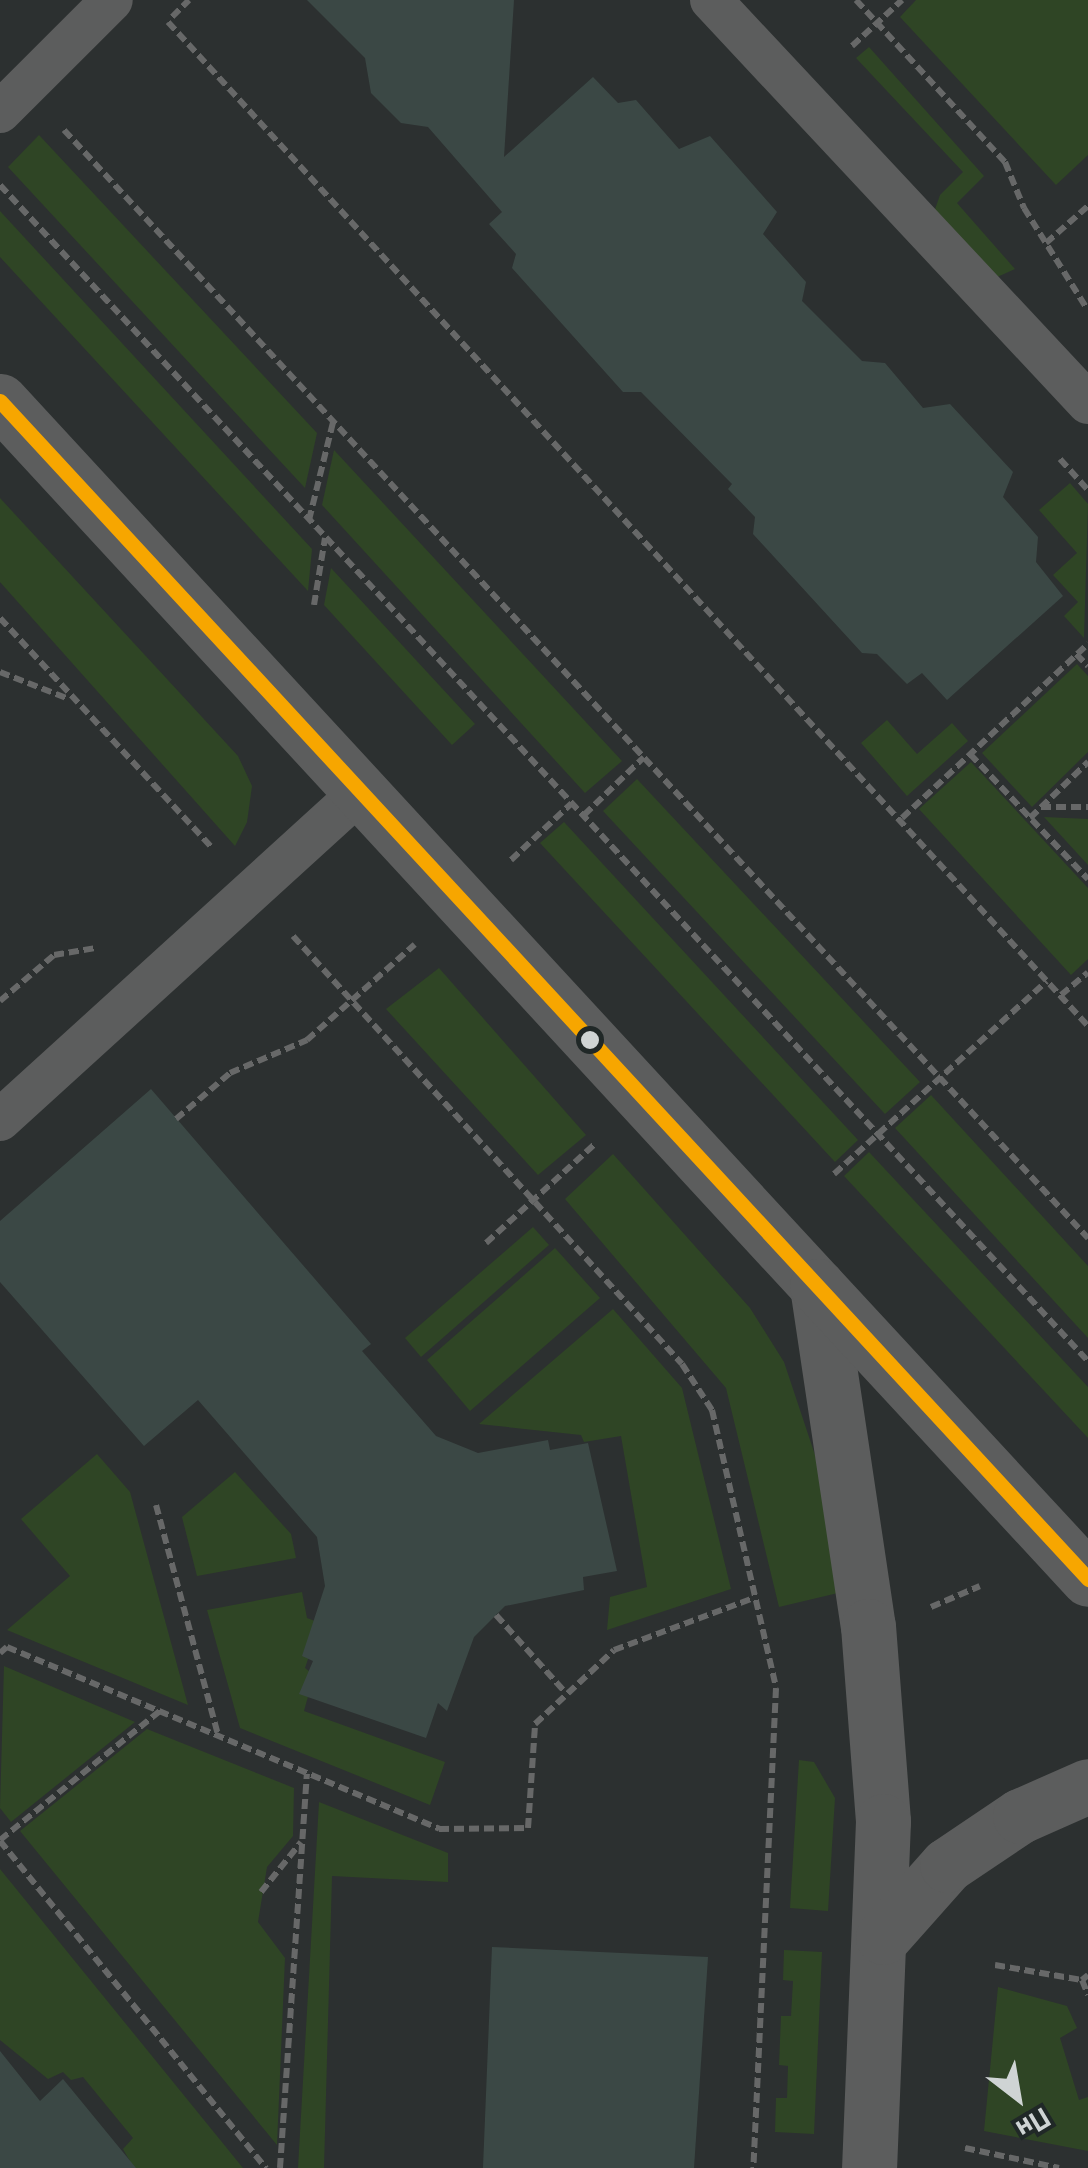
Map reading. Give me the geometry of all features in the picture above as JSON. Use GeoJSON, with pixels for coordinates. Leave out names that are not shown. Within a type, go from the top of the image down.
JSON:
{"type":"FeatureCollection","features":[{"type":"Feature","properties":{"kind":"street"},"geometry":{"type":"LineString","coordinates":[[0,401],[1088,1578]]}},
{"type":"Feature","properties":{"kind":"street"},"geometry":{"type":"LineString","coordinates":[[818,1286],[876,1698],[883,1937],[869,2168]]}},
{"type":"Feature","properties":{"kind":"street"},"geometry":{"type":"LineString","coordinates":[[883,1937],[948,1865],[1020,1816],[1088,1786]]}},
{"type":"Feature","properties":{"kind":"lane"},"geometry":{"type":"LineString","coordinates":[[13,100],[112,0]]}},
{"type":"Feature","properties":{"kind":"lane"},"geometry":{"type":"LineString","coordinates":[[711,0],[1088,402]]}},
{"type":"Feature","properties":{"kind":"lane"},"geometry":{"type":"LineString","coordinates":[[0,1120],[361,792]]}},
{"type":"Feature","properties":{"kind":"path"},"geometry":{"type":"LineString","coordinates":[[167,21],[189,0]]}},
{"type":"Feature","properties":{"kind":"path"},"geometry":{"type":"LineString","coordinates":[[856,0],[1005,162],[1046,243],[1088,310]]}},
{"type":"Feature","properties":{"kind":"path"},"geometry":{"type":"LineString","coordinates":[[852,46],[902,0]]}},
{"type":"Feature","properties":{"kind":"path"},"geometry":{"type":"LineString","coordinates":[[157,10],[902,818],[1088,1026]]}},
{"type":"Feature","properties":{"kind":"path"},"geometry":{"type":"LineString","coordinates":[[13,100],[333,421],[1088,1238]]}},
{"type":"Feature","properties":{"kind":"path"},"geometry":{"type":"LineString","coordinates":[[0,185],[1088,1360]]}},
{"type":"Feature","properties":{"kind":"path"},"geometry":{"type":"LineString","coordinates":[[1046,243],[1088,206]]}},
{"type":"Feature","properties":{"kind":"path"},"geometry":{"type":"LineString","coordinates":[[309,520],[333,421]]}},
{"type":"Feature","properties":{"kind":"path"},"geometry":{"type":"LineString","coordinates":[[314,606],[325,537]]}},
{"type":"Feature","properties":{"kind":"path"},"geometry":{"type":"LineString","coordinates":[[0,618],[222,858]]}},
{"type":"Feature","properties":{"kind":"path"},"geometry":{"type":"LineString","coordinates":[[902,818],[1088,644]]}},
{"type":"Feature","properties":{"kind":"path"},"geometry":{"type":"LineString","coordinates":[[1076,654],[1088,666]]}},
{"type":"Feature","properties":{"kind":"path"},"geometry":{"type":"LineString","coordinates":[[0,672],[74,702]]}},
{"type":"Feature","properties":{"kind":"path"},"geometry":{"type":"LineString","coordinates":[[970,754],[1088,879]]}},
{"type":"Feature","properties":{"kind":"path"},"geometry":{"type":"LineString","coordinates":[[584,816],[644,756]]}},
{"type":"Feature","properties":{"kind":"path"},"geometry":{"type":"LineString","coordinates":[[1030,818],[1088,762]]}},
{"type":"Feature","properties":{"kind":"path"},"geometry":{"type":"LineString","coordinates":[[1041,807],[1088,807]]}},
{"type":"Feature","properties":{"kind":"path"},"geometry":{"type":"LineString","coordinates":[[286,929],[535,1198],[700,1386],[712,1410],[776,1688],[753,2168]]}},
{"type":"Feature","properties":{"kind":"path"},"geometry":{"type":"LineString","coordinates":[[0,1001],[54,955],[107,946]]}},
{"type":"Feature","properties":{"kind":"path"},"geometry":{"type":"LineString","coordinates":[[1061,996],[1088,972]]}},
{"type":"Feature","properties":{"kind":"path"},"geometry":{"type":"LineString","coordinates":[[834,1174],[1047,981]]}},
{"type":"Feature","properties":{"kind":"path"},"geometry":{"type":"LineString","coordinates":[[176,1119],[230,1073],[307,1040],[353,999]]}},
{"type":"Feature","properties":{"kind":"path"},"geometry":{"type":"LineString","coordinates":[[486,1244],[645,1098]]}},
{"type":"Feature","properties":{"kind":"path"},"geometry":{"type":"LineString","coordinates":[[156,1505],[218,1735]]}},
{"type":"Feature","properties":{"kind":"path"},"geometry":{"type":"LineString","coordinates":[[0,1653],[7,1647],[439,1829],[528,1828],[535,1724],[614,1650],[754,1598]]}},
{"type":"Feature","properties":{"kind":"path"},"geometry":{"type":"LineString","coordinates":[[496,1615],[566,1694]]}},
{"type":"Feature","properties":{"kind":"path"},"geometry":{"type":"LineString","coordinates":[[160,1712],[0,1841],[266,2168]]}},
{"type":"Feature","properties":{"kind":"path"},"geometry":{"type":"LineString","coordinates":[[280,2168],[308,1774]]}},
{"type":"Feature","properties":{"kind":"path"},"geometry":{"type":"LineString","coordinates":[[261,1892],[302,1841]]}},
{"type":"Feature","properties":{"kind":"path"},"geometry":{"type":"LineString","coordinates":[[995,1965],[1085,1978],[1088,1995]]}},
{"type":"Feature","properties":{"kind":"path"},"geometry":{"type":"LineString","coordinates":[[965,2148],[1059,2168]]}},
{"type":"Feature","properties":{"kind":"green space"},"geometry":{"type":"Polygon","coordinates":[[[916,0],[1088,0],[1088,155],[1056,185],[900,17],[916,0]]]}},
{"type":"Feature","properties":{"kind":"green space"},"geometry":{"type":"Polygon","coordinates":[[[869,47],[984,176],[957,203],[1015,269],[995,278],[933,215],[940,195],[963,172],[856,58],[869,47]]]}},
{"type":"Feature","properties":{"kind":"green space"},"geometry":{"type":"Polygon","coordinates":[[[39,135],[317,433],[305,488],[8,167],[39,135]]]}},
{"type":"Feature","properties":{"kind":"green space"},"geometry":{"type":"Polygon","coordinates":[[[0,211],[312,549],[308,591],[0,257],[0,211]]]}},
{"type":"Feature","properties":{"kind":"green space"},"geometry":{"type":"Polygon","coordinates":[[[334,450],[622,761],[585,793],[322,505],[334,450]]]}},
{"type":"Feature","properties":{"kind":"green space"},"geometry":{"type":"Polygon","coordinates":[[[1070,483],[1088,504],[1084,638],[1064,616],[1078,602],[1053,575],[1077,553],[1039,510],[1070,483]]]}},
{"type":"Feature","properties":{"kind":"green space"},"geometry":{"type":"Polygon","coordinates":[[[0,498],[238,756],[252,786],[247,822],[235,846],[0,582],[0,498]]]}},
{"type":"Feature","properties":{"kind":"green space"},"geometry":{"type":"Polygon","coordinates":[[[331,568],[475,724],[452,745],[324,605],[331,568]]]}},
{"type":"Feature","properties":{"kind":"green space"},"geometry":{"type":"Polygon","coordinates":[[[1077,664],[1088,676],[1088,752],[1032,807],[982,753],[1077,664]]]}},
{"type":"Feature","properties":{"kind":"green space"},"geometry":{"type":"Polygon","coordinates":[[[887,720],[917,754],[952,723],[968,741],[907,796],[861,743],[887,720]]]}},
{"type":"Feature","properties":{"kind":"green space"},"geometry":{"type":"Polygon","coordinates":[[[971,762],[1088,888],[1088,959],[1071,975],[919,809],[971,762]]]}},
{"type":"Feature","properties":{"kind":"green space"},"geometry":{"type":"Polygon","coordinates":[[[637,779],[920,1082],[885,1114],[603,811],[637,779]]]}},
{"type":"Feature","properties":{"kind":"green space"},"geometry":{"type":"Polygon","coordinates":[[[1044,817],[1088,819],[1088,865],[1044,817]]]}},
{"type":"Feature","properties":{"kind":"green space"},"geometry":{"type":"Polygon","coordinates":[[[564,822],[858,1140],[835,1162],[540,843],[564,822]]]}},
{"type":"Feature","properties":{"kind":"green space"},"geometry":{"type":"Polygon","coordinates":[[[439,968],[586,1135],[538,1175],[386,1009],[439,968]]]}},
{"type":"Feature","properties":{"kind":"green space"},"geometry":{"type":"Polygon","coordinates":[[[931,1095],[1088,1266],[1088,1338],[895,1128],[931,1095]]]}},
{"type":"Feature","properties":{"kind":"green space"},"geometry":{"type":"Polygon","coordinates":[[[869,1152],[1088,1387],[1088,1438],[844,1176],[869,1152]]]}},
{"type":"Feature","properties":{"kind":"green space"},"geometry":{"type":"Polygon","coordinates":[[[613,1154],[750,1308],[784,1362],[823,1479],[838,1593],[779,1607],[726,1388],[565,1199],[613,1154]]]}},
{"type":"Feature","properties":{"kind":"green space"},"geometry":{"type":"Polygon","coordinates":[[[533,1227],[549,1245],[421,1357],[405,1338],[533,1227]]]}},
{"type":"Feature","properties":{"kind":"green space"},"geometry":{"type":"Polygon","coordinates":[[[555,1248],[600,1298],[470,1411],[427,1360],[555,1248]]]}},
{"type":"Feature","properties":{"kind":"green space"},"geometry":{"type":"Polygon","coordinates":[[[613,1309],[682,1388],[731,1589],[607,1630],[610,1597],[647,1587],[621,1436],[584,1442],[581,1435],[479,1424],[613,1309]]]}},
{"type":"Feature","properties":{"kind":"green space"},"geometry":{"type":"Polygon","coordinates":[[[97,1454],[130,1492],[188,1705],[7,1630],[70,1576],[21,1519],[97,1454]]]}},
{"type":"Feature","properties":{"kind":"green space"},"geometry":{"type":"Polygon","coordinates":[[[235,1472],[291,1534],[296,1558],[197,1576],[182,1517],[235,1472]]]}},
{"type":"Feature","properties":{"kind":"green space"},"geometry":{"type":"Polygon","coordinates":[[[302,1592],[307,1618],[320,1623],[305,1668],[314,1675],[304,1711],[445,1762],[430,1805],[240,1728],[207,1610],[302,1592]]]}},
{"type":"Feature","properties":{"kind":"green space"},"geometry":{"type":"Polygon","coordinates":[[[4,1666],[135,1722],[11,1822],[0,1808],[4,1666]]]}},
{"type":"Feature","properties":{"kind":"green space"},"geometry":{"type":"Polygon","coordinates":[[[147,1729],[294,1788],[293,1836],[267,1867],[258,1922],[285,1958],[277,2145],[20,1831],[147,1729]]]}},
{"type":"Feature","properties":{"kind":"green space"},"geometry":{"type":"Polygon","coordinates":[[[799,1760],[814,1762],[835,1798],[828,1911],[790,1908],[799,1760]]]}},
{"type":"Feature","properties":{"kind":"green space"},"geometry":{"type":"Polygon","coordinates":[[[319,1802],[448,1853],[448,1882],[332,1876],[324,2168],[298,2168],[319,1802]]]}},
{"type":"Feature","properties":{"kind":"green space"},"geometry":{"type":"Polygon","coordinates":[[[0,1869],[243,2168],[134,2168],[123,2149],[133,2138],[83,2077],[71,2080],[63,2072],[48,2079],[0,2040],[0,1869]]]}},
{"type":"Feature","properties":{"kind":"green space"},"geometry":{"type":"Polygon","coordinates":[[[784,1950],[822,1952],[814,2134],[775,2132],[776,2098],[787,2098],[788,2066],[779,2065],[781,2016],[791,2016],[793,1981],[783,1980],[784,1950]]]}},
{"type":"Feature","properties":{"kind":"green space"},"geometry":{"type":"Polygon","coordinates":[[[998,1987],[1067,2006],[1077,2028],[1060,2038],[1079,2100],[1088,2097],[1088,2151],[984,2131],[998,1987]]]}},
{"type":"Feature","properties":{"kind":"building"},"geometry":{"type":"Polygon","coordinates":[[[307,0],[514,0],[504,157],[593,77],[618,103],[636,100],[679,149],[710,136],[777,212],[763,234],[806,282],[802,301],[862,361],[885,363],[923,408],[950,404],[1013,472],[1003,497],[1038,537],[1036,562],[1063,596],[947,700],[922,673],[907,684],[877,654],[862,653],[753,534],[755,517],[728,489],[732,484],[641,392],[623,392],[512,268],[516,254],[489,224],[502,212],[428,127],[401,123],[371,93],[365,58],[307,0]]]}},
{"type":"Feature","properties":{"kind":"building"},"geometry":{"type":"Polygon","coordinates":[[[151,1089],[371,1344],[362,1351],[436,1436],[478,1453],[548,1440],[550,1450],[588,1443],[617,1571],[583,1577],[584,1590],[505,1606],[474,1637],[447,1711],[438,1703],[426,1738],[299,1694],[313,1661],[302,1656],[325,1586],[317,1537],[198,1400],[144,1446],[0,1282],[0,1221],[151,1089]]]}},
{"type":"Feature","properties":{"kind":"building"},"geometry":{"type":"Polygon","coordinates":[[[492,1947],[708,1957],[694,2168],[483,2168],[492,1947]]]}},
{"type":"Feature","properties":{"kind":"building"},"geometry":{"type":"Polygon","coordinates":[[[0,2051],[40,2101],[63,2079],[136,2168],[0,2168],[0,2051]]]}},
{"type":"Feature","properties":{"kind":"transit line"},"geometry":{"type":"LineString","coordinates":[[0,401],[1088,1579]]}}]}
